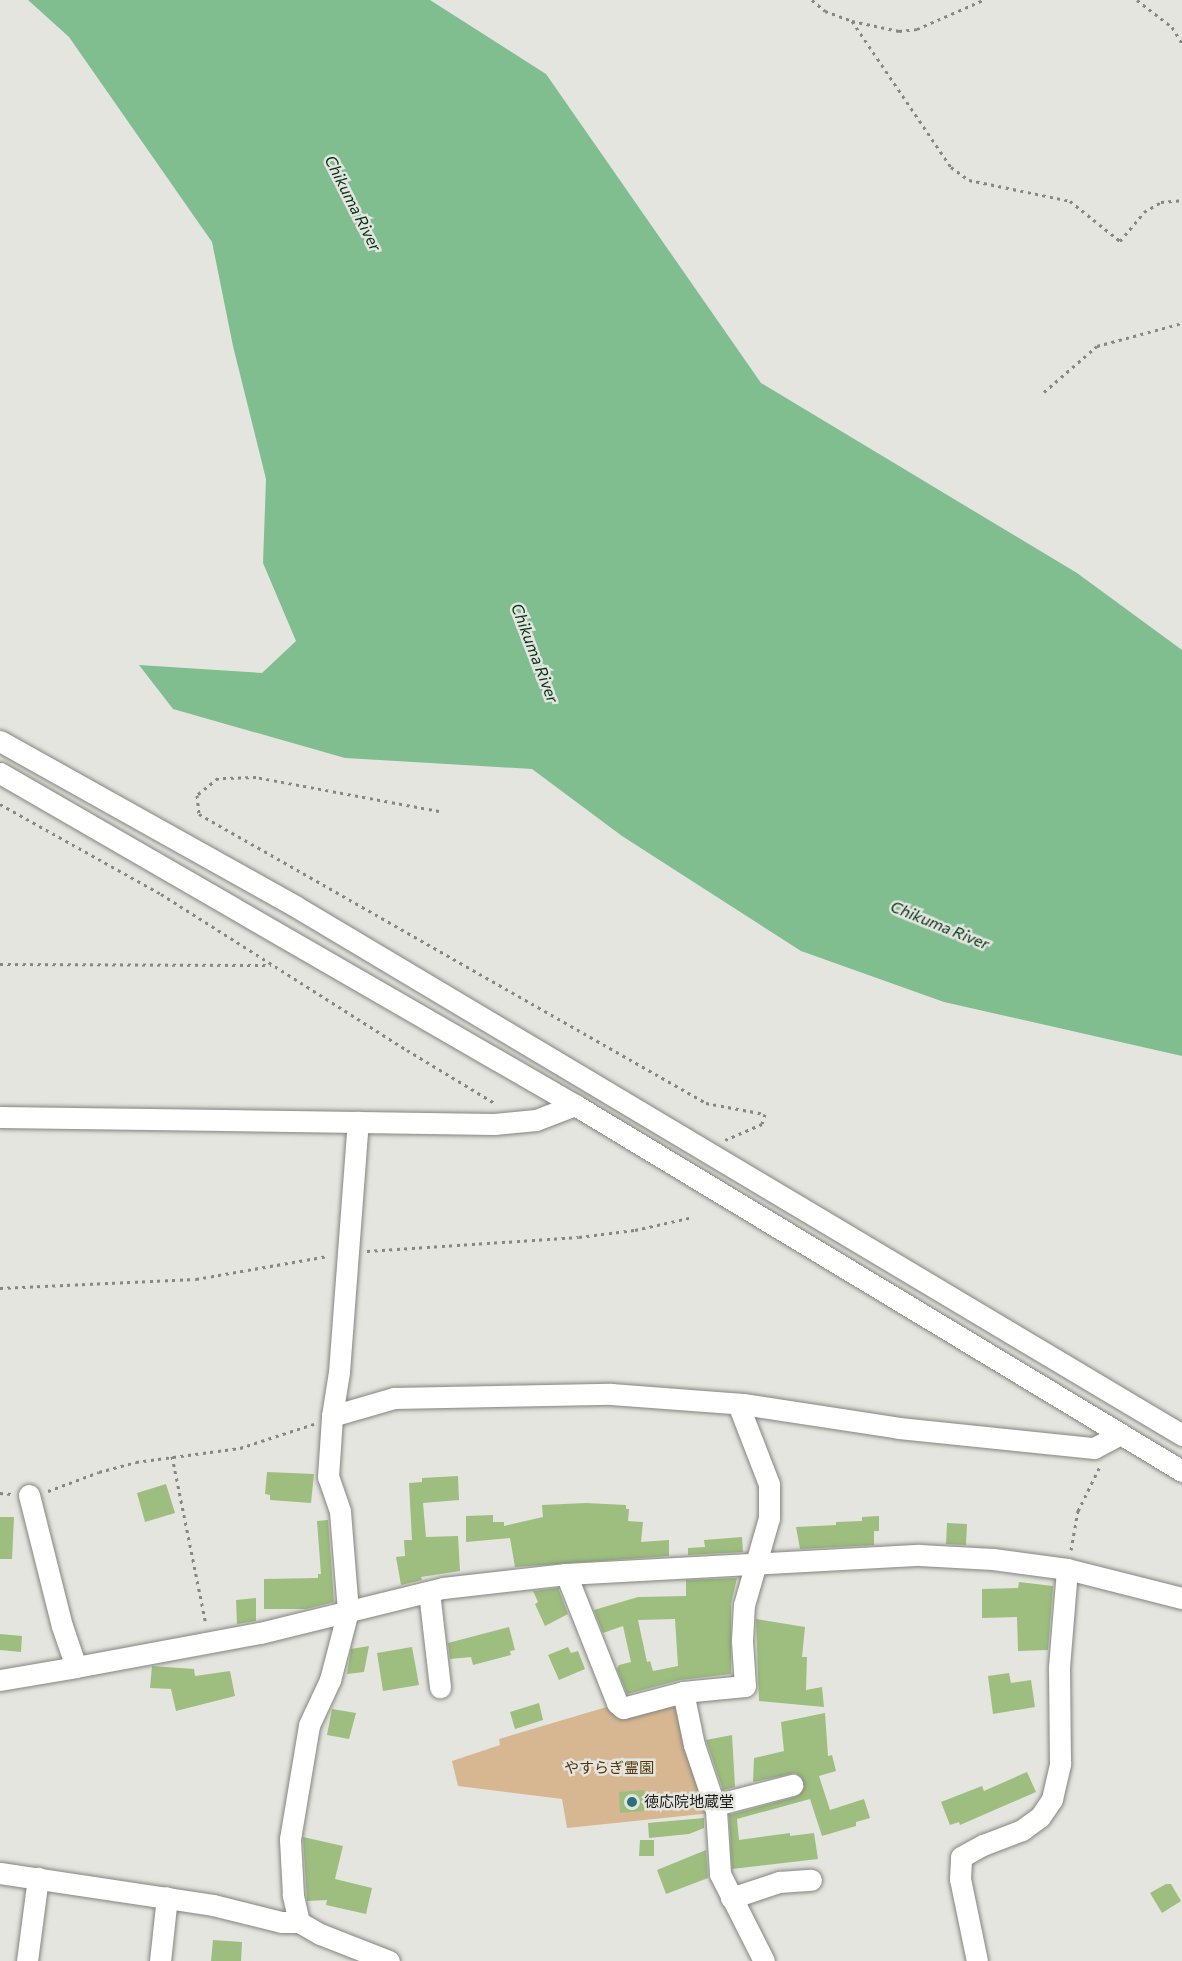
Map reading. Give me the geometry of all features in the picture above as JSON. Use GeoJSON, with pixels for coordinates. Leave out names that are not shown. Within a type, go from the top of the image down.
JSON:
{"type":"FeatureCollection","features":[{"type":"Feature","properties":{"kind":"street"},"geometry":{"type":"LineString","coordinates":[[0,741],[295,906],[1182,1435]]}},
{"type":"Feature","properties":{"kind":"street"},"geometry":{"type":"LineString","coordinates":[[0,772],[575,1105],[1182,1471]]}},
{"type":"Feature","properties":{"kind":"street"},"geometry":{"type":"LineString","coordinates":[[0,1117],[512,1122],[536,1120],[575,1105]]}},
{"type":"Feature","properties":{"kind":"street"},"geometry":{"type":"LineString","coordinates":[[299,1922],[293,1895],[290,1839],[309,1725],[330,1680],[348,1611],[340,1511],[328,1477],[332,1416],[339,1372],[358,1122]]}},
{"type":"Feature","properties":{"kind":"street"},"geometry":{"type":"LineString","coordinates":[[332,1416],[394,1398],[611,1394],[738,1404],[899,1428],[1094,1448],[1120,1434]]}},
{"type":"Feature","properties":{"kind":"street"},"geometry":{"type":"LineString","coordinates":[[566,1574],[616,1703],[623,1707],[694,1689],[745,1686],[742,1641],[744,1605],[755,1563],[760,1556],[769,1518],[769,1484],[738,1404]]}},
{"type":"Feature","properties":{"kind":"street"},"geometry":{"type":"LineString","coordinates":[[29,1495],[62,1626],[76,1666]]}},
{"type":"Feature","properties":{"kind":"street"},"geometry":{"type":"LineString","coordinates":[[0,1680],[260,1633],[429,1592],[496,1580],[566,1574],[919,1555],[993,1559],[1067,1569],[1182,1598]]}},
{"type":"Feature","properties":{"kind":"street"},"geometry":{"type":"LineString","coordinates":[[977,1961],[960,1879],[961,1857],[983,1845],[1022,1830],[1040,1817],[1052,1799],[1060,1763],[1059,1667],[1067,1569]]}},
{"type":"Feature","properties":{"kind":"street"},"geometry":{"type":"LineString","coordinates":[[429,1592],[440,1688]]}},
{"type":"Feature","properties":{"kind":"street"},"geometry":{"type":"LineString","coordinates":[[683,1692],[694,1745],[715,1805],[720,1874],[764,1961]]}},
{"type":"Feature","properties":{"kind":"street"},"geometry":{"type":"LineString","coordinates":[[715,1805],[792,1785]]}},
{"type":"Feature","properties":{"kind":"street"},"geometry":{"type":"LineString","coordinates":[[0,1873],[167,1897],[213,1905],[281,1922],[299,1922],[320,1934],[389,1961]]}},
{"type":"Feature","properties":{"kind":"street"},"geometry":{"type":"LineString","coordinates":[[27,1961],[38,1878]]}},
{"type":"Feature","properties":{"kind":"street"},"geometry":{"type":"LineString","coordinates":[[731,1898],[778,1882],[811,1880]]}},
{"type":"Feature","properties":{"kind":"street"},"geometry":{"type":"LineString","coordinates":[[160,1961],[167,1897]]}},
{"type":"Feature","properties":{"kind":"path"},"geometry":{"type":"LineString","coordinates":[[812,0],[825,11],[884,30],[917,29],[983,0]]}},
{"type":"Feature","properties":{"kind":"path"},"geometry":{"type":"LineString","coordinates":[[1137,0],[1172,27],[1182,43]]}},
{"type":"Feature","properties":{"kind":"path"},"geometry":{"type":"LineString","coordinates":[[852,21],[951,168],[969,180],[1070,201],[1120,241],[1144,212],[1161,202],[1182,200]]}},
{"type":"Feature","properties":{"kind":"path"},"geometry":{"type":"LineString","coordinates":[[1044,392],[1097,346],[1182,323]]}},
{"type":"Feature","properties":{"kind":"path"},"geometry":{"type":"LineString","coordinates":[[439,811],[256,777],[218,778],[197,795],[199,814],[706,1104],[765,1113],[762,1124],[717,1143],[709,1155]]}},
{"type":"Feature","properties":{"kind":"path"},"geometry":{"type":"LineString","coordinates":[[0,804],[161,894],[498,1104],[512,1122]]}},
{"type":"Feature","properties":{"kind":"path"},"geometry":{"type":"LineString","coordinates":[[0,964],[273,965]]}},
{"type":"Feature","properties":{"kind":"path"},"geometry":{"type":"LineString","coordinates":[[0,1493],[38,1494],[99,1472],[172,1456],[240,1448],[298,1430],[332,1416]]}},
{"type":"Feature","properties":{"kind":"path"},"geometry":{"type":"LineString","coordinates":[[172,1456],[209,1641]]}},
{"type":"Feature","properties":{"kind":"path"},"geometry":{"type":"LineString","coordinates":[[1067,1569],[1078,1511],[1103,1462]]}},
{"type":"Feature","properties":{"kind":"green space","name":"やすらぎ霊園"},"geometry":{"type":"Polygon","coordinates":[[[670,1702],[678,1705],[712,1813],[567,1828],[562,1799],[458,1786],[452,1761],[500,1745],[499,1739],[610,1706],[670,1702]]]}},
{"type":"Feature","properties":{"kind":"water","name":"Chikuma River"},"geometry":{"type":"Polygon","coordinates":[[[28,0],[430,0],[546,74],[761,383],[1077,573],[1182,650],[1182,1056],[944,1002],[801,951],[622,836],[532,769],[345,758],[173,709],[139,665],[262,673],[296,641],[263,563],[266,479],[233,346],[212,242],[69,37],[28,0]]]}},
{"type":"Feature","properties":{"kind":"building"},"geometry":{"type":"Polygon","coordinates":[[[267,1472],[314,1474],[311,1503],[270,1500],[270,1495],[265,1494],[267,1472]]]}},
{"type":"Feature","properties":{"kind":"building"},"geometry":{"type":"Polygon","coordinates":[[[458,1476],[459,1500],[423,1503],[426,1537],[458,1536],[460,1571],[421,1577],[422,1580],[401,1585],[396,1557],[405,1556],[404,1540],[412,1540],[409,1483],[422,1482],[422,1478],[458,1476]]]}},
{"type":"Feature","properties":{"kind":"building"},"geometry":{"type":"Polygon","coordinates":[[[166,1484],[175,1513],[145,1522],[137,1493],[166,1484]]]}},
{"type":"Feature","properties":{"kind":"building"},"geometry":{"type":"Polygon","coordinates":[[[586,1503],[626,1505],[626,1509],[629,1509],[628,1521],[643,1522],[641,1542],[669,1540],[669,1556],[515,1567],[510,1538],[466,1542],[466,1516],[493,1515],[493,1522],[504,1522],[504,1526],[543,1517],[542,1505],[586,1503]]]}},
{"type":"Feature","properties":{"kind":"building"},"geometry":{"type":"Polygon","coordinates":[[[879,1516],[879,1531],[874,1531],[874,1545],[800,1549],[796,1527],[836,1525],[836,1522],[862,1521],[862,1517],[879,1516]]]}},
{"type":"Feature","properties":{"kind":"building"},"geometry":{"type":"Polygon","coordinates":[[[0,1517],[14,1517],[12,1559],[0,1559],[0,1517]]]}},
{"type":"Feature","properties":{"kind":"building"},"geometry":{"type":"Polygon","coordinates":[[[328,1520],[334,1602],[306,1609],[264,1609],[264,1579],[318,1578],[318,1574],[321,1574],[317,1521],[328,1520]]]}},
{"type":"Feature","properties":{"kind":"building"},"geometry":{"type":"Polygon","coordinates":[[[947,1523],[967,1524],[966,1545],[946,1544],[947,1523]]]}},
{"type":"Feature","properties":{"kind":"building"},"geometry":{"type":"Polygon","coordinates":[[[742,1537],[743,1552],[688,1555],[688,1548],[705,1547],[704,1540],[742,1537]]]}},
{"type":"Feature","properties":{"kind":"building"},"geometry":{"type":"Polygon","coordinates":[[[737,1578],[731,1604],[731,1674],[680,1680],[627,1694],[617,1669],[619,1665],[631,1662],[623,1626],[603,1633],[594,1610],[638,1597],[686,1596],[686,1580],[737,1578]],[[675,1619],[638,1620],[647,1662],[650,1661],[653,1671],[678,1666],[675,1619]]]}},
{"type":"Feature","properties":{"kind":"building"},"geometry":{"type":"Polygon","coordinates":[[[1019,1582],[1053,1586],[1048,1650],[1018,1651],[1017,1617],[982,1618],[982,1589],[1018,1588],[1019,1582]]]}},
{"type":"Feature","properties":{"kind":"building"},"geometry":{"type":"Polygon","coordinates":[[[558,1588],[568,1614],[545,1626],[535,1604],[538,1602],[533,1591],[558,1588]]]}},
{"type":"Feature","properties":{"kind":"building"},"geometry":{"type":"Polygon","coordinates":[[[256,1598],[256,1621],[237,1624],[236,1600],[256,1598]]]}},
{"type":"Feature","properties":{"kind":"building"},"geometry":{"type":"Polygon","coordinates":[[[756,1619],[805,1627],[802,1657],[807,1657],[806,1690],[822,1687],[824,1707],[759,1701],[756,1619]]]}},
{"type":"Feature","properties":{"kind":"building"},"geometry":{"type":"Polygon","coordinates":[[[509,1627],[515,1650],[510,1651],[511,1655],[473,1665],[471,1657],[450,1659],[448,1643],[509,1627]]]}},
{"type":"Feature","properties":{"kind":"building"},"geometry":{"type":"Polygon","coordinates":[[[0,1634],[22,1636],[21,1652],[0,1650],[0,1634]]]}},
{"type":"Feature","properties":{"kind":"building"},"geometry":{"type":"Polygon","coordinates":[[[369,1646],[364,1672],[347,1674],[351,1649],[369,1646]]]}},
{"type":"Feature","properties":{"kind":"building"},"geometry":{"type":"Polygon","coordinates":[[[412,1647],[419,1685],[383,1691],[377,1653],[412,1647]]]}},
{"type":"Feature","properties":{"kind":"building"},"geometry":{"type":"Polygon","coordinates":[[[568,1647],[571,1653],[578,1651],[585,1669],[559,1680],[548,1655],[568,1647]]]}},
{"type":"Feature","properties":{"kind":"building"},"geometry":{"type":"Polygon","coordinates":[[[152,1666],[194,1669],[195,1676],[230,1671],[235,1696],[176,1711],[171,1689],[150,1688],[152,1666]]]}},
{"type":"Feature","properties":{"kind":"building"},"geometry":{"type":"Polygon","coordinates":[[[1009,1673],[1011,1683],[1031,1680],[1035,1707],[993,1714],[988,1676],[1009,1673]]]}},
{"type":"Feature","properties":{"kind":"building"},"geometry":{"type":"Polygon","coordinates":[[[539,1703],[543,1720],[515,1729],[510,1712],[539,1703]]]}},
{"type":"Feature","properties":{"kind":"building"},"geometry":{"type":"Polygon","coordinates":[[[332,1709],[356,1713],[349,1739],[327,1735],[332,1709]]]}},
{"type":"Feature","properties":{"kind":"building"},"geometry":{"type":"Polygon","coordinates":[[[825,1713],[828,1756],[832,1755],[836,1771],[819,1776],[830,1810],[864,1799],[870,1818],[856,1822],[856,1826],[822,1836],[810,1799],[737,1819],[739,1840],[790,1833],[790,1836],[814,1833],[818,1859],[732,1869],[729,1815],[795,1797],[804,1788],[801,1777],[795,1773],[753,1782],[754,1758],[784,1751],[781,1722],[825,1713]]]}},
{"type":"Feature","properties":{"kind":"building"},"geometry":{"type":"Polygon","coordinates":[[[732,1735],[735,1787],[723,1790],[706,1740],[732,1735]]]}},
{"type":"Feature","properties":{"kind":"building"},"geometry":{"type":"Polygon","coordinates":[[[1027,1772],[1036,1792],[960,1825],[959,1822],[950,1825],[941,1802],[982,1786],[984,1791],[1027,1772]]]}},
{"type":"Feature","properties":{"kind":"building","name":"徳応院地蔵堂"},"geometry":{"type":"Polygon","coordinates":[[[644,1790],[645,1811],[620,1813],[619,1792],[644,1790]]]}},
{"type":"Feature","properties":{"kind":"building"},"geometry":{"type":"Polygon","coordinates":[[[704,1818],[704,1828],[689,1834],[649,1838],[648,1823],[704,1818]]]}},
{"type":"Feature","properties":{"kind":"building"},"geometry":{"type":"Polygon","coordinates":[[[303,1837],[343,1846],[335,1879],[372,1888],[366,1914],[326,1905],[327,1900],[307,1901],[303,1837]]]}},
{"type":"Feature","properties":{"kind":"building"},"geometry":{"type":"Polygon","coordinates":[[[640,1840],[654,1840],[654,1856],[639,1856],[640,1840]]]}},
{"type":"Feature","properties":{"kind":"building"},"geometry":{"type":"Polygon","coordinates":[[[706,1850],[708,1878],[666,1894],[657,1870],[706,1850]]]}},
{"type":"Feature","properties":{"kind":"building"},"geometry":{"type":"Polygon","coordinates":[[[1166,1884],[1171,1884],[1181,1901],[1162,1913],[1150,1893],[1166,1884]]]}},
{"type":"Feature","properties":{"kind":"building"},"geometry":{"type":"Polygon","coordinates":[[[213,1940],[242,1942],[241,1961],[211,1961],[213,1940]]]}},
{"type":"Feature","properties":{"kind":"place","name":"徳応院地蔵堂"},"geometry":{"type":"Point","coordinates":[632,1802]}}]}
